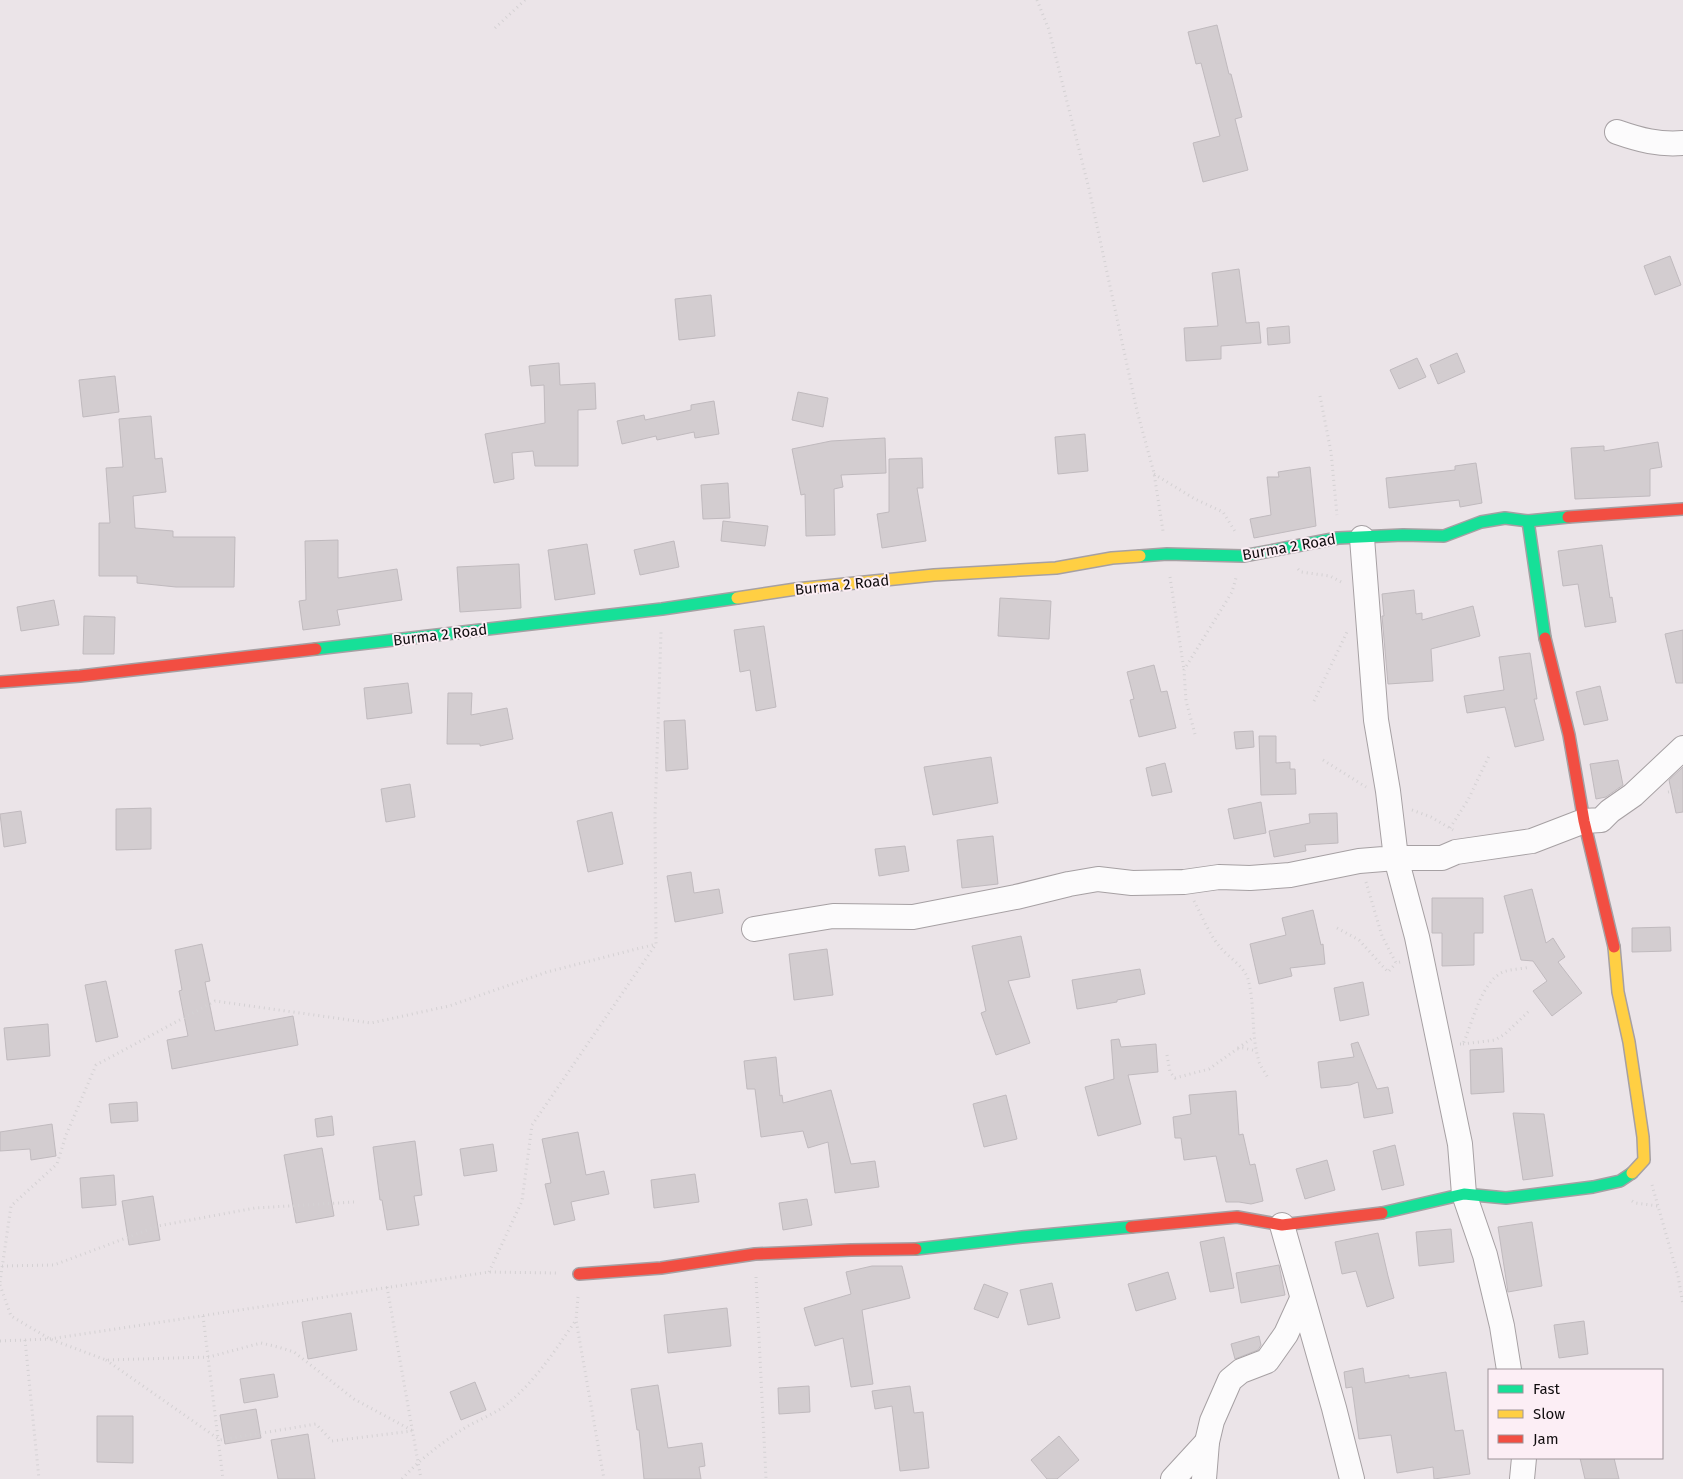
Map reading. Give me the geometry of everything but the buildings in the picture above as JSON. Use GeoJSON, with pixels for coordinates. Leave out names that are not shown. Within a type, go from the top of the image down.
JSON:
{"type":"FeatureCollection","features":[{"type":"Feature","properties":{"kind":"street"},"geometry":{"type":"LineString","coordinates":[[1617,132],[1664,144],[1683,142]]}},
{"type":"Feature","properties":{"kind":"street","name":"Burma 2 Road"},"geometry":{"type":"LineString","coordinates":[[0,682],[80,676],[662,609],[796,589],[934,575],[1056,568],[1112,558],[1167,554],[1248,555],[1338,538],[1403,535],[1444,536],[1481,522],[1505,518],[1528,521],[1683,509]]}},
{"type":"Feature","properties":{"kind":"street"},"geometry":{"type":"LineString","coordinates":[[579,1274],[661,1268],[755,1254],[851,1250],[912,1250],[1041,1235],[1237,1217],[1282,1225],[1372,1214],[1464,1194],[1506,1198],[1593,1187],[1620,1181],[1634,1172],[1644,1160],[1643,1137],[1629,1042],[1618,992],[1613,941],[1584,821],[1569,734],[1544,634],[1528,521]]}},
{"type":"Feature","properties":{"kind":"street"},"geometry":{"type":"LineString","coordinates":[[1362,538],[1376,720],[1388,792],[1396,858],[1417,937],[1460,1144],[1464,1194],[1485,1255],[1502,1326],[1509,1369]]}},
{"type":"Feature","properties":{"kind":"street"},"geometry":{"type":"LineString","coordinates":[[754,929],[833,916],[914,917],[1098,879],[1132,883],[1184,882],[1219,877],[1250,878],[1290,875],[1359,862],[1396,858],[1442,858],[1456,852],[1532,841],[1584,821],[1601,820],[1610,811],[1633,796],[1683,748]]}},
{"type":"Feature","properties":{"kind":"street"},"geometry":{"type":"LineString","coordinates":[[1282,1225],[1334,1408],[1352,1479]]}},
{"type":"Feature","properties":{"kind":"street"},"geometry":{"type":"LineString","coordinates":[[1204,1479],[1207,1442],[1212,1421],[1230,1380],[1241,1371],[1267,1361],[1286,1334],[1302,1299]]}},
{"type":"Feature","properties":{"kind":"street"},"geometry":{"type":"LineString","coordinates":[[1173,1479],[1207,1442]]}},
{"type":"Feature","properties":{"kind":"street"},"geometry":{"type":"LineString","coordinates":[[1522,1479],[1524,1459]]}},
{"type":"Feature","properties":{"kind":"path"},"geometry":{"type":"LineString","coordinates":[[495,28],[526,0]]}},
{"type":"Feature","properties":{"kind":"path"},"geometry":{"type":"LineString","coordinates":[[1036,0],[1049,30],[1089,188],[1137,411],[1154,473],[1184,670],[1186,701],[1195,734]]}},
{"type":"Feature","properties":{"kind":"path"},"geometry":{"type":"LineString","coordinates":[[1320,396],[1331,452],[1338,538]]}},
{"type":"Feature","properties":{"kind":"path"},"geometry":{"type":"LineString","coordinates":[[1154,473],[1195,499],[1223,512],[1248,551],[1232,592],[1184,670]]}},
{"type":"Feature","properties":{"kind":"path"},"geometry":{"type":"LineString","coordinates":[[1278,549],[1301,572],[1330,576],[1347,586],[1360,596],[1367,610],[1354,622],[1345,635],[1314,701]]}},
{"type":"Feature","properties":{"kind":"path"},"geometry":{"type":"LineString","coordinates":[[489,1272],[522,1202],[532,1125],[656,944],[655,816],[662,609]]}},
{"type":"Feature","properties":{"kind":"path"},"geometry":{"type":"LineString","coordinates":[[1442,858],[1450,828],[1468,800],[1489,756]]}},
{"type":"Feature","properties":{"kind":"path"},"geometry":{"type":"LineString","coordinates":[[1359,862],[1382,936],[1396,963]]}},
{"type":"Feature","properties":{"kind":"path"},"geometry":{"type":"LineString","coordinates":[[1184,882],[1220,947],[1247,976],[1251,996],[1256,1051],[1258,1060],[1268,1078]]}},
{"type":"Feature","properties":{"kind":"path"},"geometry":{"type":"LineString","coordinates":[[1337,928],[1359,940],[1388,972],[1396,963],[1403,961],[1417,937]]}},
{"type":"Feature","properties":{"kind":"path"},"geometry":{"type":"LineString","coordinates":[[413,1431],[332,1441],[316,1424],[220,1440],[106,1360],[50,1339],[11,1316],[0,1283],[11,1206],[58,1164],[66,1135],[96,1065],[215,1001],[371,1023],[449,1006],[547,972],[656,944]]}},
{"type":"Feature","properties":{"kind":"path"},"geometry":{"type":"LineString","coordinates":[[1463,1044],[1476,1004],[1491,983],[1502,973],[1530,967]]}},
{"type":"Feature","properties":{"kind":"path"},"geometry":{"type":"LineString","coordinates":[[1440,1049],[1495,1040],[1505,1034],[1528,1011]]}},
{"type":"Feature","properties":{"kind":"path"},"geometry":{"type":"LineString","coordinates":[[1167,1055],[1170,1072],[1175,1078],[1209,1069],[1254,1037]]}},
{"type":"Feature","properties":{"kind":"path"},"geometry":{"type":"LineString","coordinates":[[1237,1050],[1242,1048],[1256,1051]]}},
{"type":"Feature","properties":{"kind":"path"},"geometry":{"type":"LineString","coordinates":[[1644,1160],[1678,1276],[1683,1305]]}},
{"type":"Feature","properties":{"kind":"path"},"geometry":{"type":"LineString","coordinates":[[2,1266],[54,1265],[158,1226],[255,1208],[354,1202]]}},
{"type":"Feature","properties":{"kind":"path"},"geometry":{"type":"LineString","coordinates":[[755,1254],[766,1479]]}},
{"type":"Feature","properties":{"kind":"path"},"geometry":{"type":"LineString","coordinates":[[0,1341],[50,1339],[489,1272],[579,1274]]}},
{"type":"Feature","properties":{"kind":"path"},"geometry":{"type":"LineString","coordinates":[[387,1287],[421,1479]]}},
{"type":"Feature","properties":{"kind":"path"},"geometry":{"type":"LineString","coordinates":[[203,1316],[220,1440],[223,1479]]}},
{"type":"Feature","properties":{"kind":"path"},"geometry":{"type":"LineString","coordinates":[[402,1479],[418,1462],[468,1426],[501,1409],[525,1388],[546,1364],[576,1320],[604,1479]]}},
{"type":"Feature","properties":{"kind":"path"},"geometry":{"type":"LineString","coordinates":[[25,1340],[39,1479]]}},
{"type":"Feature","properties":{"kind":"path"},"geometry":{"type":"LineString","coordinates":[[106,1360],[209,1357],[261,1343],[278,1346],[294,1352],[354,1399],[413,1431]]}},
{"type":"Feature","properties":{"kind":"traffic: fast"},"geometry":{"type":"LineString","coordinates":[[1140,556],[1167,554],[1243,556],[1338,538],[1403,535],[1444,536],[1481,522],[1505,518],[1528,521],[1568,517]]}},
{"type":"Feature","properties":{"kind":"traffic: fast"},"geometry":{"type":"LineString","coordinates":[[1528,521],[1545,638]]}},
{"type":"Feature","properties":{"kind":"traffic: fast"},"geometry":{"type":"LineString","coordinates":[[316,649],[662,609],[737,598]]}},
{"type":"Feature","properties":{"kind":"traffic: fast"},"geometry":{"type":"LineString","coordinates":[[1382,1213],[1464,1194],[1506,1198],[1593,1187],[1620,1181],[1632,1173]]}},
{"type":"Feature","properties":{"kind":"traffic: fast"},"geometry":{"type":"LineString","coordinates":[[916,1249],[1131,1227]]}},
{"type":"Feature","properties":{"kind":"traffic: slow"},"geometry":{"type":"LineString","coordinates":[[737,598],[796,589],[934,575],[1056,568],[1112,558],[1140,556]]}},
{"type":"Feature","properties":{"kind":"traffic: slow"},"geometry":{"type":"LineString","coordinates":[[1614,947],[1618,992],[1629,1042],[1643,1137],[1644,1160],[1632,1173]]}},
{"type":"Feature","properties":{"kind":"traffic: jam"},"geometry":{"type":"LineString","coordinates":[[1568,517],[1683,509]]}},
{"type":"Feature","properties":{"kind":"traffic: jam"},"geometry":{"type":"LineString","coordinates":[[1545,638],[1569,735],[1584,821],[1614,947]]}},
{"type":"Feature","properties":{"kind":"traffic: jam"},"geometry":{"type":"LineString","coordinates":[[0,682],[80,676],[316,649]]}},
{"type":"Feature","properties":{"kind":"traffic: jam"},"geometry":{"type":"LineString","coordinates":[[1131,1227],[1237,1217],[1282,1225],[1382,1213]]}},
{"type":"Feature","properties":{"kind":"traffic: jam"},"geometry":{"type":"LineString","coordinates":[[579,1274],[661,1268],[755,1254],[916,1249]]}}]}
